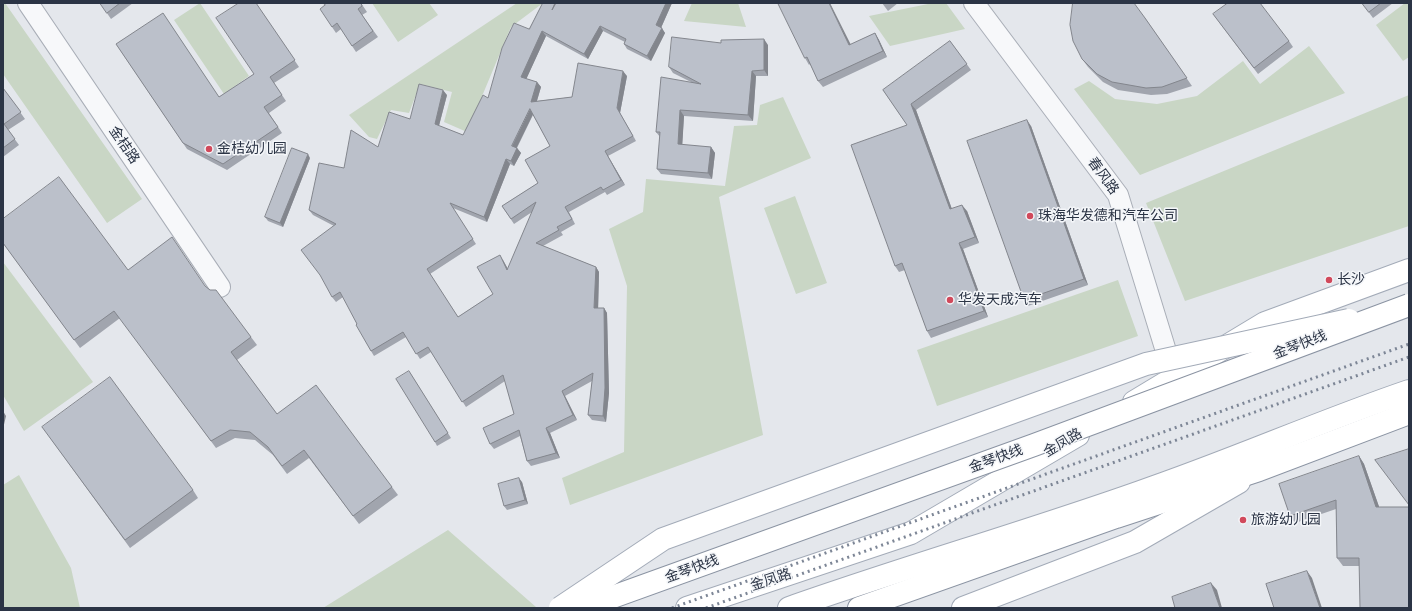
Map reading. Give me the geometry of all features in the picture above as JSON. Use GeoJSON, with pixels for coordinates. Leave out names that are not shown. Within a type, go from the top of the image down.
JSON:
{"type":"FeatureCollection","features":[{"type":"Feature","properties":{"kind":"main road","name":"金凤路"},"geometry":{"type":"LineString","coordinates":[[687,608],[911,534],[1264,323],[1409,270]]}},
{"type":"Feature","properties":{"kind":"main road","name":"金琴快线"},"geometry":{"type":"LineString","coordinates":[[582,608],[1034,445],[1409,305]]}},
{"type":"Feature","properties":{"kind":"main road"},"geometry":{"type":"LineString","coordinates":[[560,608],[663,539],[1146,364],[1387,312]]}},
{"type":"Feature","properties":{"kind":"main road"},"geometry":{"type":"LineString","coordinates":[[789,608],[850,586],[1141,492],[1341,414],[1409,391]]}},
{"type":"Feature","properties":{"kind":"main road"},"geometry":{"type":"LineString","coordinates":[[859,608],[1116,517],[1259,470],[1409,414]]}},
{"type":"Feature","properties":{"kind":"main road"},"geometry":{"type":"LineString","coordinates":[[963,608],[1135,542],[1259,470]]}},
{"type":"Feature","properties":{"kind":"street","name":"金桔路"},"geometry":{"type":"LineString","coordinates":[[28,3],[220,287]]}},
{"type":"Feature","properties":{"kind":"street","name":"春风路"},"geometry":{"type":"LineString","coordinates":[[974,3],[1118,195],[1174,378]]}},
{"type":"Feature","properties":{"kind":"green space"},"geometry":{"type":"Polygon","coordinates":[[[3,3],[5,3],[142,199],[107,223],[3,74],[3,3]]]}},
{"type":"Feature","properties":{"kind":"green space"},"geometry":{"type":"Polygon","coordinates":[[[200,3],[249,76],[224,94],[174,20],[200,3]]]}},
{"type":"Feature","properties":{"kind":"green space"},"geometry":{"type":"Polygon","coordinates":[[[372,3],[429,3],[438,15],[398,42],[372,3]]]}},
{"type":"Feature","properties":{"kind":"green space"},"geometry":{"type":"Polygon","coordinates":[[[517,3],[543,3],[511,27],[467,132],[444,122],[452,92],[420,84],[409,113],[391,110],[377,139],[369,137],[349,115],[517,3]]]}},
{"type":"Feature","properties":{"kind":"green space"},"geometry":{"type":"Polygon","coordinates":[[[692,3],[738,3],[746,27],[684,21],[692,3]]]}},
{"type":"Feature","properties":{"kind":"green space"},"geometry":{"type":"Polygon","coordinates":[[[933,3],[946,3],[965,29],[890,46],[869,16],[933,3]]]}},
{"type":"Feature","properties":{"kind":"green space"},"geometry":{"type":"Polygon","coordinates":[[[1405,3],[1409,3],[1409,57],[1403,61],[1376,25],[1405,3]]]}},
{"type":"Feature","properties":{"kind":"green space"},"geometry":{"type":"Polygon","coordinates":[[[1309,46],[1345,93],[1140,175],[1074,89],[1089,81],[1115,99],[1157,104],[1197,96],[1243,61],[1260,84],[1309,46]]]}},
{"type":"Feature","properties":{"kind":"green space"},"geometry":{"type":"Polygon","coordinates":[[[1409,95],[1409,226],[1185,301],[1146,203],[1409,95]]]}},
{"type":"Feature","properties":{"kind":"green space"},"geometry":{"type":"Polygon","coordinates":[[[783,97],[811,158],[719,197],[763,435],[570,505],[562,478],[624,452],[627,286],[609,229],[643,212],[646,179],[725,186],[734,126],[757,125],[760,105],[783,97]]]}},
{"type":"Feature","properties":{"kind":"green space"},"geometry":{"type":"Polygon","coordinates":[[[795,196],[827,283],[796,294],[764,208],[795,196]]]}},
{"type":"Feature","properties":{"kind":"green space"},"geometry":{"type":"Polygon","coordinates":[[[3,262],[93,382],[24,431],[3,395],[3,262]]]}},
{"type":"Feature","properties":{"kind":"green space"},"geometry":{"type":"Polygon","coordinates":[[[1118,280],[1138,336],[937,406],[917,350],[1118,280]]]}},
{"type":"Feature","properties":{"kind":"green space"},"geometry":{"type":"Polygon","coordinates":[[[19,475],[71,568],[80,608],[3,608],[3,485],[19,475]]]}},
{"type":"Feature","properties":{"kind":"green space"},"geometry":{"type":"Polygon","coordinates":[[[448,530],[536,607],[323,608],[448,530]]]}},
{"type":"Feature","properties":{"kind":"building"},"geometry":{"type":"Polygon","coordinates":[[[100,3],[120,3],[107,13],[100,3]]]}},
{"type":"Feature","properties":{"kind":"building"},"geometry":{"type":"Polygon","coordinates":[[[239,3],[256,3],[295,60],[270,77],[282,95],[264,107],[278,127],[223,164],[183,143],[116,44],[163,13],[219,97],[254,74],[216,18],[239,3]]]}},
{"type":"Feature","properties":{"kind":"building"},"geometry":{"type":"Polygon","coordinates":[[[323,3],[361,3],[362,6],[358,9],[373,31],[352,46],[337,23],[332,27],[320,9],[325,5],[323,3]]]}},
{"type":"Feature","properties":{"kind":"building"},"geometry":{"type":"Polygon","coordinates":[[[543,3],[555,3],[552,10],[556,3],[666,3],[656,25],[662,28],[647,56],[624,44],[626,39],[600,26],[584,54],[542,31],[521,77],[537,82],[531,102],[572,97],[578,63],[623,71],[617,108],[633,136],[605,151],[621,180],[603,190],[601,187],[565,207],[572,219],[557,227],[559,230],[536,243],[596,267],[594,308],[604,308],[605,388],[603,416],[588,415],[593,373],[562,391],[573,415],[546,428],[556,453],[527,461],[519,430],[490,444],[483,428],[514,414],[503,375],[462,402],[428,347],[416,354],[403,332],[371,351],[340,292],[332,297],[320,275],[301,250],[336,224],[309,210],[319,163],[344,168],[351,130],[378,147],[389,112],[410,119],[419,84],[443,90],[435,124],[463,135],[483,95],[488,98],[502,48],[514,23],[529,29],[543,3]],[[530,109],[512,146],[517,148],[511,161],[506,159],[484,217],[450,203],[473,239],[427,269],[458,317],[493,294],[477,267],[500,255],[507,270],[536,202],[511,219],[502,206],[538,183],[525,160],[550,146],[530,109]]]}},
{"type":"Feature","properties":{"kind":"building"},"geometry":{"type":"Polygon","coordinates":[[[778,3],[829,3],[849,45],[875,33],[883,51],[818,81],[778,3]]]}},
{"type":"Feature","properties":{"kind":"building"},"geometry":{"type":"Polygon","coordinates":[[[1073,3],[1134,3],[1187,78],[1162,87],[1146,88],[1112,82],[1097,74],[1082,59],[1073,41],[1070,25],[1073,3]]]}},
{"type":"Feature","properties":{"kind":"building"},"geometry":{"type":"Polygon","coordinates":[[[1228,3],[1260,3],[1289,41],[1254,68],[1213,14],[1228,3]]]}},
{"type":"Feature","properties":{"kind":"building"},"geometry":{"type":"Polygon","coordinates":[[[1362,3],[1381,3],[1369,12],[1362,3]]]}},
{"type":"Feature","properties":{"kind":"building"},"geometry":{"type":"Polygon","coordinates":[[[672,37],[721,43],[721,40],[764,39],[764,70],[752,71],[748,115],[680,110],[678,144],[711,147],[708,173],[657,169],[660,132],[656,132],[661,77],[701,84],[669,67],[672,37]]]}},
{"type":"Feature","properties":{"kind":"building"},"geometry":{"type":"Polygon","coordinates":[[[950,41],[967,64],[911,104],[950,209],[962,205],[975,237],[959,243],[984,311],[927,331],[902,263],[895,266],[851,145],[907,125],[883,90],[950,41]]]}},
{"type":"Feature","properties":{"kind":"building"},"geometry":{"type":"Polygon","coordinates":[[[3,88],[21,112],[4,124],[15,139],[3,148],[3,88]]]}},
{"type":"Feature","properties":{"kind":"building","name":"珠海华发德和汽车公司"},"geometry":{"type":"Polygon","coordinates":[[[1027,120],[1084,279],[1024,300],[967,141],[1027,120]]]}},
{"type":"Feature","properties":{"kind":"building"},"geometry":{"type":"Polygon","coordinates":[[[292,148],[308,154],[280,223],[265,217],[292,148]]]}},
{"type":"Feature","properties":{"kind":"building"},"geometry":{"type":"Polygon","coordinates":[[[59,177],[128,270],[172,237],[205,286],[210,290],[216,290],[251,337],[231,352],[277,414],[316,385],[392,487],[353,516],[304,450],[282,466],[268,447],[250,432],[230,430],[211,441],[114,311],[74,340],[3,243],[3,219],[59,177]]]}},
{"type":"Feature","properties":{"kind":"building"},"geometry":{"type":"Polygon","coordinates":[[[409,371],[448,433],[435,442],[396,379],[409,371]]]}},
{"type":"Feature","properties":{"kind":"building"},"geometry":{"type":"Polygon","coordinates":[[[110,377],[193,490],[125,540],[42,427],[110,377]]]}},
{"type":"Feature","properties":{"kind":"building"},"geometry":{"type":"Polygon","coordinates":[[[1409,449],[1409,505],[1375,460],[1409,449]]]}},
{"type":"Feature","properties":{"kind":"building"},"geometry":{"type":"Polygon","coordinates":[[[1359,456],[1376,507],[1409,507],[1409,608],[1360,608],[1359,558],[1337,558],[1336,500],[1290,516],[1279,484],[1359,456]]]}},
{"type":"Feature","properties":{"kind":"building"},"geometry":{"type":"Polygon","coordinates":[[[519,478],[525,500],[504,506],[498,484],[519,478]]]}},
{"type":"Feature","properties":{"kind":"building"},"geometry":{"type":"Polygon","coordinates":[[[1307,571],[1320,608],[1274,608],[1266,584],[1307,571]]]}},
{"type":"Feature","properties":{"kind":"building"},"geometry":{"type":"Polygon","coordinates":[[[1211,583],[1220,608],[1175,608],[1172,597],[1211,583]]]}},
{"type":"Feature","properties":{"kind":"railway"},"geometry":{"type":"LineString","coordinates":[[672,608],[1409,344]]}},
{"type":"Feature","properties":{"kind":"railway"},"geometry":{"type":"LineString","coordinates":[[706,608],[1409,357]]}},
{"type":"Feature","properties":{"kind":"place","name":"金桔幼儿园"},"geometry":{"type":"Point","coordinates":[209,149]}},
{"type":"Feature","properties":{"kind":"place","name":"珠海华发德和汽车公司"},"geometry":{"type":"Point","coordinates":[1030,216]}},
{"type":"Feature","properties":{"kind":"place","name":"长沙"},"geometry":{"type":"Point","coordinates":[1329,280]}},
{"type":"Feature","properties":{"kind":"place","name":"华发天成汽车"},"geometry":{"type":"Point","coordinates":[950,300]}},
{"type":"Feature","properties":{"kind":"place","name":"旅游幼儿园"},"geometry":{"type":"Point","coordinates":[1243,520]}}]}
